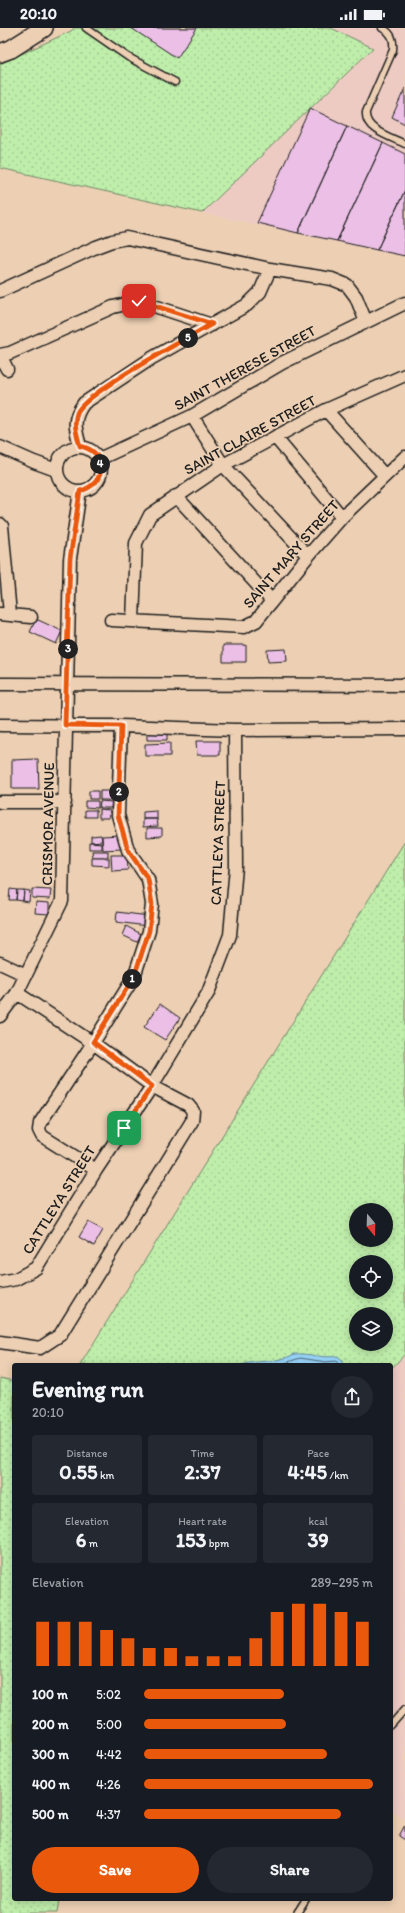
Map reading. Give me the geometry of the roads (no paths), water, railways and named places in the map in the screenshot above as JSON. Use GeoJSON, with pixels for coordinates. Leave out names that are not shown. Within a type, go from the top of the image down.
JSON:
{"type":"FeatureCollection","features":[{"type":"Feature","properties":{"kind":"street"},"geometry":{"type":"LineString","coordinates":[[0,53],[11,49],[44,28]]}},
{"type":"Feature","properties":{"kind":"street"},"geometry":{"type":"LineString","coordinates":[[0,291],[96,247],[112,241],[127,238],[270,269],[332,279],[347,285],[356,297],[366,322]]}},
{"type":"Feature","properties":{"kind":"street"},"geometry":{"type":"LineString","coordinates":[[80,446],[75,426],[77,412],[84,403],[152,358],[247,305],[260,292],[270,269]]}},
{"type":"Feature","properties":{"kind":"street"},"geometry":{"type":"LineString","coordinates":[[7,369],[0,355],[10,353],[114,308],[139,301],[212,324]]}},
{"type":"Feature","properties":{"kind":"street","name":"SAINT THERESE STREET"},"geometry":{"type":"LineString","coordinates":[[99,459],[192,416],[282,363],[405,303]]}},
{"type":"Feature","properties":{"kind":"street","name":"SAINT CLAIRE STREET"},"geometry":{"type":"LineString","coordinates":[[133,621],[136,543],[150,515],[223,465],[326,410],[405,375]]}},
{"type":"Feature","properties":{"kind":"street"},"geometry":{"type":"LineString","coordinates":[[326,410],[385,476]]}},
{"type":"Feature","properties":{"kind":"street"},"geometry":{"type":"LineString","coordinates":[[192,416],[223,465],[308,556]]}},
{"type":"Feature","properties":{"kind":"street"},"geometry":{"type":"LineString","coordinates":[[275,437],[342,517]]}},
{"type":"Feature","properties":{"kind":"street"},"geometry":{"type":"LineString","coordinates":[[80,446],[91,450],[99,459],[101,470],[98,480],[90,488],[80,491],[73,490],[61,483],[56,470],[60,456],[66,451],[80,446]]}},
{"type":"Feature","properties":{"kind":"street"},"geometry":{"type":"LineString","coordinates":[[0,447],[56,470]]}},
{"type":"Feature","properties":{"kind":"street","name":"SAINT MARY STREET"},"geometry":{"type":"LineString","coordinates":[[111,620],[244,627],[256,621],[308,556],[342,517],[405,457]]}},
{"type":"Feature","properties":{"kind":"street","name":"CRISMOR AVENUE"},"geometry":{"type":"LineString","coordinates":[[0,1016],[18,993],[62,901],[70,559],[80,491]]}},
{"type":"Feature","properties":{"kind":"street"},"geometry":{"type":"LineString","coordinates":[[176,496],[272,601]]}},
{"type":"Feature","properties":{"kind":"street"},"geometry":{"type":"LineString","coordinates":[[0,524],[2,526],[5,614],[31,617]]}},
{"type":"Feature","properties":{"kind":"street"},"geometry":{"type":"LineString","coordinates":[[0,684],[405,685]]}},
{"type":"Feature","properties":{"kind":"street"},"geometry":{"type":"LineString","coordinates":[[0,725],[121,726],[235,730],[405,729]]}},
{"type":"Feature","properties":{"kind":"street"},"geometry":{"type":"LineString","coordinates":[[96,1170],[42,1136],[39,1130],[40,1123],[134,977],[149,931],[152,904],[148,879],[128,850],[118,815],[121,726]]}},
{"type":"Feature","properties":{"kind":"street","name":"CATTLEYA STREET"},"geometry":{"type":"LineString","coordinates":[[0,1282],[16,1279],[36,1268],[96,1170],[152,1086],[208,993],[230,935],[236,867],[235,730]]}},
{"type":"Feature","properties":{"kind":"street"},"geometry":{"type":"LineString","coordinates":[[0,802],[65,802]]}},
{"type":"Feature","properties":{"kind":"street"},"geometry":{"type":"LineString","coordinates":[[0,963],[26,976]]}},
{"type":"Feature","properties":{"kind":"street"},"geometry":{"type":"LineString","coordinates":[[0,1342],[40,1348],[60,1335],[192,1121],[192,1111],[188,1105],[152,1086],[93,1042],[18,993]]}},
{"type":"Feature","properties":{"kind":"lane"},"geometry":{"type":"LineString","coordinates":[[86,28],[128,58],[175,82]]}},
{"type":"Feature","properties":{"kind":"lane"},"geometry":{"type":"LineString","coordinates":[[382,28],[389,31],[393,40],[393,50],[366,112],[365,119],[369,125],[405,144]]}},
{"type":"Feature","properties":{"kind":"lane"},"geometry":{"type":"LineString","coordinates":[[393,1723],[405,1709]]}},
{"type":"Feature","properties":{"kind":"lane"},"geometry":{"type":"LineString","coordinates":[[297,1913],[305,1901]]}},
{"type":"Feature","properties":{"kind":"water"},"geometry":{"type":"Polygon","coordinates":[[[295,1354],[327,1357],[338,1356],[342,1363],[249,1363],[288,1357],[295,1354]]]}}]}
